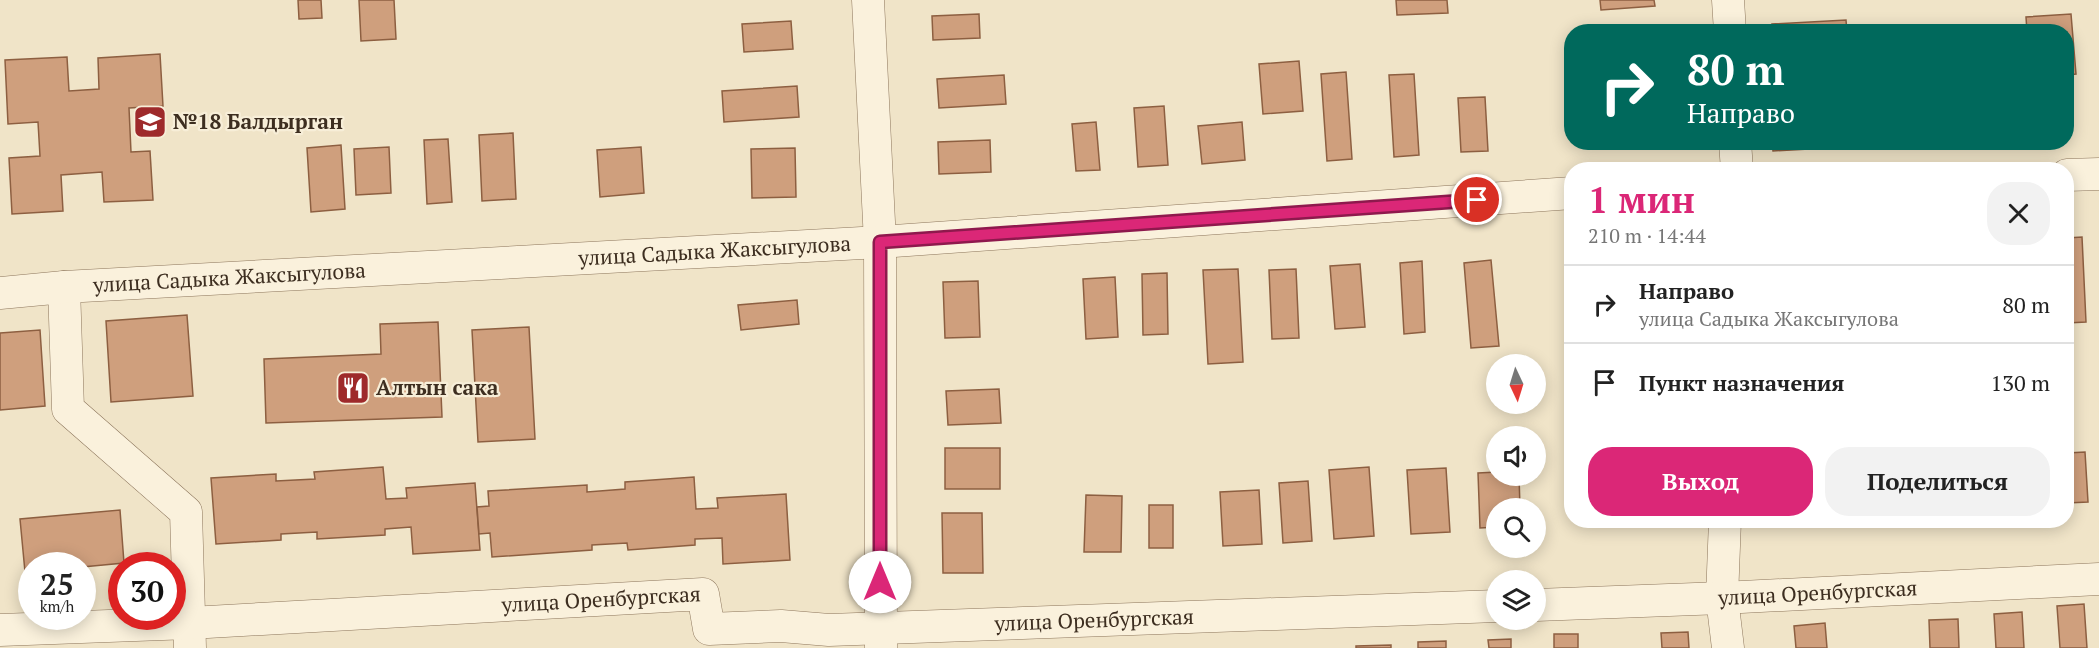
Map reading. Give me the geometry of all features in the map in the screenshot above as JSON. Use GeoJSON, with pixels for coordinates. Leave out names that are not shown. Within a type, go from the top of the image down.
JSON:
{"type":"FeatureCollection","features":[{"type":"Feature","properties":{"kind":"street"},"geometry":{"type":"LineString","coordinates":[[868,0],[880,242],[881,638]]}},
{"type":"Feature","properties":{"kind":"street"},"geometry":{"type":"LineString","coordinates":[[1728,0],[1730,24]]}},
{"type":"Feature","properties":{"kind":"street"},"geometry":{"type":"LineString","coordinates":[[2074,175],[2099,174]]}},
{"type":"Feature","properties":{"kind":"street","name":"улица Садыка Жаксыгулова"},"geometry":{"type":"LineString","coordinates":[[0,293],[64,287],[880,242],[1564,194]]}},
{"type":"Feature","properties":{"kind":"street"},"geometry":{"type":"LineString","coordinates":[[64,287],[68,409],[186,512],[190,636]]}},
{"type":"Feature","properties":{"kind":"street"},"geometry":{"type":"LineString","coordinates":[[1725,528],[1722,598],[1728,648]]}},
{"type":"Feature","properties":{"kind":"street","name":"улица Оренбургская"},"geometry":{"type":"LineString","coordinates":[[1546,605],[2099,579]]}},
{"type":"Feature","properties":{"kind":"street","name":"улица Оренбургская"},"geometry":{"type":"LineString","coordinates":[[0,630],[190,636],[703,594],[710,629],[781,626],[881,638],[1486,607]]}},
{"type":"Feature","properties":{"kind":"building"},"geometry":{"type":"Polygon","coordinates":[[[298,0],[321,0],[322,18],[299,19],[298,0]]]}},
{"type":"Feature","properties":{"kind":"building"},"geometry":{"type":"Polygon","coordinates":[[[359,0],[394,0],[396,39],[361,41],[359,0]]]}},
{"type":"Feature","properties":{"kind":"building"},"geometry":{"type":"Polygon","coordinates":[[[1396,0],[1447,0],[1448,13],[1397,15],[1396,0]]]}},
{"type":"Feature","properties":{"kind":"building"},"geometry":{"type":"Polygon","coordinates":[[[1600,0],[1654,0],[1655,6],[1601,10],[1600,0]]]}},
{"type":"Feature","properties":{"kind":"building"},"geometry":{"type":"Polygon","coordinates":[[[979,14],[980,38],[933,40],[932,16],[979,14]]]}},
{"type":"Feature","properties":{"kind":"building"},"geometry":{"type":"Polygon","coordinates":[[[2071,14],[2072,24],[2026,24],[2026,17],[2071,14]]]}},
{"type":"Feature","properties":{"kind":"building"},"geometry":{"type":"Polygon","coordinates":[[[1846,20],[1846,24],[1772,24],[1846,20]]]}},
{"type":"Feature","properties":{"kind":"building"},"geometry":{"type":"Polygon","coordinates":[[[791,21],[793,49],[744,52],[742,24],[791,21]]]}},
{"type":"Feature","properties":{"kind":"building"},"geometry":{"type":"Polygon","coordinates":[[[2074,50],[2076,74],[2074,74],[2074,50]]]}},
{"type":"Feature","properties":{"kind":"building"},"geometry":{"type":"Polygon","coordinates":[[[160,54],[163,106],[129,108],[131,152],[150,151],[153,200],[104,202],[102,172],[61,175],[63,211],[12,214],[9,158],[40,156],[38,122],[8,124],[5,60],[67,57],[69,91],[99,89],[98,58],[160,54]]]}},
{"type":"Feature","properties":{"kind":"building"},"geometry":{"type":"Polygon","coordinates":[[[1299,61],[1303,111],[1263,114],[1259,64],[1299,61]]]}},
{"type":"Feature","properties":{"kind":"building"},"geometry":{"type":"Polygon","coordinates":[[[1346,72],[1352,159],[1327,161],[1321,74],[1346,72]]]}},
{"type":"Feature","properties":{"kind":"building"},"geometry":{"type":"Polygon","coordinates":[[[1414,74],[1419,155],[1394,157],[1389,75],[1414,74]]]}},
{"type":"Feature","properties":{"kind":"building"},"geometry":{"type":"Polygon","coordinates":[[[1004,75],[1006,104],[939,108],[937,79],[1004,75]]]}},
{"type":"Feature","properties":{"kind":"building"},"geometry":{"type":"Polygon","coordinates":[[[797,86],[799,117],[724,122],[722,91],[797,86]]]}},
{"type":"Feature","properties":{"kind":"building"},"geometry":{"type":"Polygon","coordinates":[[[1485,97],[1488,151],[1461,152],[1458,98],[1485,97]]]}},
{"type":"Feature","properties":{"kind":"building"},"geometry":{"type":"Polygon","coordinates":[[[1164,106],[1168,165],[1138,167],[1134,108],[1164,106]]]}},
{"type":"Feature","properties":{"kind":"building"},"geometry":{"type":"Polygon","coordinates":[[[1096,122],[1100,170],[1076,171],[1072,124],[1096,122]]]}},
{"type":"Feature","properties":{"kind":"building"},"geometry":{"type":"Polygon","coordinates":[[[1242,122],[1245,160],[1202,164],[1198,126],[1242,122]]]}},
{"type":"Feature","properties":{"kind":"building"},"geometry":{"type":"Polygon","coordinates":[[[513,133],[516,199],[482,201],[479,135],[513,133]]]}},
{"type":"Feature","properties":{"kind":"building"},"geometry":{"type":"Polygon","coordinates":[[[448,139],[452,202],[427,204],[424,140],[448,139]]]}},
{"type":"Feature","properties":{"kind":"building"},"geometry":{"type":"Polygon","coordinates":[[[990,140],[991,172],[939,174],[938,142],[990,140]]]}},
{"type":"Feature","properties":{"kind":"building"},"geometry":{"type":"Polygon","coordinates":[[[341,145],[345,209],[311,212],[307,148],[341,145]]]}},
{"type":"Feature","properties":{"kind":"building"},"geometry":{"type":"Polygon","coordinates":[[[389,147],[391,193],[356,195],[354,149],[389,147]]]}},
{"type":"Feature","properties":{"kind":"building"},"geometry":{"type":"Polygon","coordinates":[[[641,147],[644,193],[600,197],[597,150],[641,147]]]}},
{"type":"Feature","properties":{"kind":"building"},"geometry":{"type":"Polygon","coordinates":[[[795,148],[796,197],[752,198],[751,149],[795,148]]]}},
{"type":"Feature","properties":{"kind":"building"},"geometry":{"type":"Polygon","coordinates":[[[2082,237],[2086,322],[2074,323],[2074,238],[2082,237]]]}},
{"type":"Feature","properties":{"kind":"building"},"geometry":{"type":"Polygon","coordinates":[[[1491,260],[1499,346],[1471,348],[1464,263],[1491,260]]]}},
{"type":"Feature","properties":{"kind":"building"},"geometry":{"type":"Polygon","coordinates":[[[1422,261],[1425,332],[1404,334],[1400,263],[1422,261]]]}},
{"type":"Feature","properties":{"kind":"building"},"geometry":{"type":"Polygon","coordinates":[[[1360,264],[1365,327],[1335,329],[1330,266],[1360,264]]]}},
{"type":"Feature","properties":{"kind":"building"},"geometry":{"type":"Polygon","coordinates":[[[1238,269],[1243,362],[1208,364],[1203,270],[1238,269]]]}},
{"type":"Feature","properties":{"kind":"building"},"geometry":{"type":"Polygon","coordinates":[[[1296,269],[1299,338],[1272,339],[1269,270],[1296,269]]]}},
{"type":"Feature","properties":{"kind":"building"},"geometry":{"type":"Polygon","coordinates":[[[1167,273],[1168,334],[1143,335],[1142,274],[1167,273]]]}},
{"type":"Feature","properties":{"kind":"building"},"geometry":{"type":"Polygon","coordinates":[[[1115,277],[1118,337],[1086,339],[1083,279],[1115,277]]]}},
{"type":"Feature","properties":{"kind":"building"},"geometry":{"type":"Polygon","coordinates":[[[978,281],[980,337],[945,338],[943,282],[978,281]]]}},
{"type":"Feature","properties":{"kind":"building"},"geometry":{"type":"Polygon","coordinates":[[[797,300],[799,324],[741,330],[738,305],[797,300]]]}},
{"type":"Feature","properties":{"kind":"building"},"geometry":{"type":"Polygon","coordinates":[[[187,315],[193,396],[111,402],[106,321],[187,315]]]}},
{"type":"Feature","properties":{"kind":"building","name":"Алтын сака"},"geometry":{"type":"Polygon","coordinates":[[[438,322],[442,417],[266,423],[264,359],[381,354],[380,324],[438,322]]]}},
{"type":"Feature","properties":{"kind":"building"},"geometry":{"type":"Polygon","coordinates":[[[529,327],[535,439],[478,442],[472,330],[529,327]]]}},
{"type":"Feature","properties":{"kind":"building"},"geometry":{"type":"Polygon","coordinates":[[[40,330],[45,406],[0,410],[0,333],[40,330]]]}},
{"type":"Feature","properties":{"kind":"building"},"geometry":{"type":"Polygon","coordinates":[[[999,389],[1001,423],[948,425],[946,391],[999,389]]]}},
{"type":"Feature","properties":{"kind":"building"},"geometry":{"type":"Polygon","coordinates":[[[945,448],[1000,448],[1000,489],[945,489],[945,448]]]}},
{"type":"Feature","properties":{"kind":"building"},"geometry":{"type":"Polygon","coordinates":[[[2085,452],[2088,502],[2074,503],[2074,453],[2085,452]]]}},
{"type":"Feature","properties":{"kind":"building"},"geometry":{"type":"Polygon","coordinates":[[[383,467],[386,499],[407,498],[406,488],[475,483],[480,550],[413,554],[411,527],[385,529],[385,535],[317,539],[317,532],[281,534],[281,540],[216,544],[211,478],[276,474],[276,481],[315,479],[314,472],[383,467]]]}},
{"type":"Feature","properties":{"kind":"building"},"geometry":{"type":"Polygon","coordinates":[[[1369,467],[1374,536],[1334,539],[1329,470],[1369,467]]]}},
{"type":"Feature","properties":{"kind":"building"},"geometry":{"type":"Polygon","coordinates":[[[1446,468],[1450,532],[1411,534],[1407,470],[1446,468]]]}},
{"type":"Feature","properties":{"kind":"building"},"geometry":{"type":"Polygon","coordinates":[[[1478,473],[1486,473],[1486,486],[1519,486],[1520,498],[1486,498],[1486,528],[1480,528],[1478,473]]]}},
{"type":"Feature","properties":{"kind":"building"},"geometry":{"type":"Polygon","coordinates":[[[694,477],[696,509],[718,508],[717,498],[786,494],[790,560],[723,564],[722,538],[695,539],[695,545],[628,550],[627,543],[592,545],[592,550],[492,557],[490,533],[479,534],[477,507],[489,506],[488,491],[587,485],[587,492],[625,489],[625,482],[694,477]]]}},
{"type":"Feature","properties":{"kind":"building"},"geometry":{"type":"Polygon","coordinates":[[[1308,481],[1312,541],[1283,543],[1279,483],[1308,481]]]}},
{"type":"Feature","properties":{"kind":"building"},"geometry":{"type":"Polygon","coordinates":[[[1259,490],[1262,544],[1223,546],[1220,492],[1259,490]]]}},
{"type":"Feature","properties":{"kind":"building"},"geometry":{"type":"Polygon","coordinates":[[[1086,495],[1122,496],[1121,552],[1084,552],[1086,495]]]}},
{"type":"Feature","properties":{"kind":"building"},"geometry":{"type":"Polygon","coordinates":[[[1149,505],[1173,505],[1173,548],[1149,548],[1149,505]]]}},
{"type":"Feature","properties":{"kind":"building"},"geometry":{"type":"Polygon","coordinates":[[[120,510],[123,552],[108,552],[108,565],[96,566],[96,552],[23,552],[20,519],[120,510]]]}},
{"type":"Feature","properties":{"kind":"building"},"geometry":{"type":"Polygon","coordinates":[[[942,513],[982,513],[983,573],[943,573],[942,513]]]}},
{"type":"Feature","properties":{"kind":"building"},"geometry":{"type":"Polygon","coordinates":[[[2084,604],[2087,648],[2060,648],[2057,606],[2084,604]]]}},
{"type":"Feature","properties":{"kind":"building"},"geometry":{"type":"Polygon","coordinates":[[[2022,612],[2024,648],[1996,648],[1994,614],[2022,612]]]}},
{"type":"Feature","properties":{"kind":"building"},"geometry":{"type":"Polygon","coordinates":[[[1958,619],[1959,648],[1930,648],[1929,620],[1958,619]]]}},
{"type":"Feature","properties":{"kind":"building"},"geometry":{"type":"Polygon","coordinates":[[[1825,623],[1827,648],[1796,648],[1794,626],[1825,623]]]}},
{"type":"Feature","properties":{"kind":"building"},"geometry":{"type":"Polygon","coordinates":[[[1688,632],[1689,648],[1662,648],[1661,633],[1688,632]]]}},
{"type":"Feature","properties":{"kind":"building"},"geometry":{"type":"Polygon","coordinates":[[[1554,634],[1578,634],[1578,648],[1554,648],[1554,634]]]}},
{"type":"Feature","properties":{"kind":"building"},"geometry":{"type":"Polygon","coordinates":[[[1511,639],[1511,648],[1489,648],[1488,640],[1511,639]]]}},
{"type":"Feature","properties":{"kind":"building"},"geometry":{"type":"Polygon","coordinates":[[[1446,641],[1446,648],[1418,648],[1418,642],[1446,641]]]}},
{"type":"Feature","properties":{"kind":"building"},"geometry":{"type":"Polygon","coordinates":[[[1391,645],[1391,648],[1356,648],[1356,646],[1391,645]]]}},
{"type":"Feature","properties":{"kind":"place","name":"№18 Балдырган"},"geometry":{"type":"Point","coordinates":[150,122]}},
{"type":"Feature","properties":{"kind":"place","name":"Алтын сака"},"geometry":{"type":"Point","coordinates":[353,388]}},
{"type":"Feature","properties":{"kind":"route"},"geometry":{"type":"LineString","coordinates":[[880,582],[880,242],[1477,200]]}}]}
